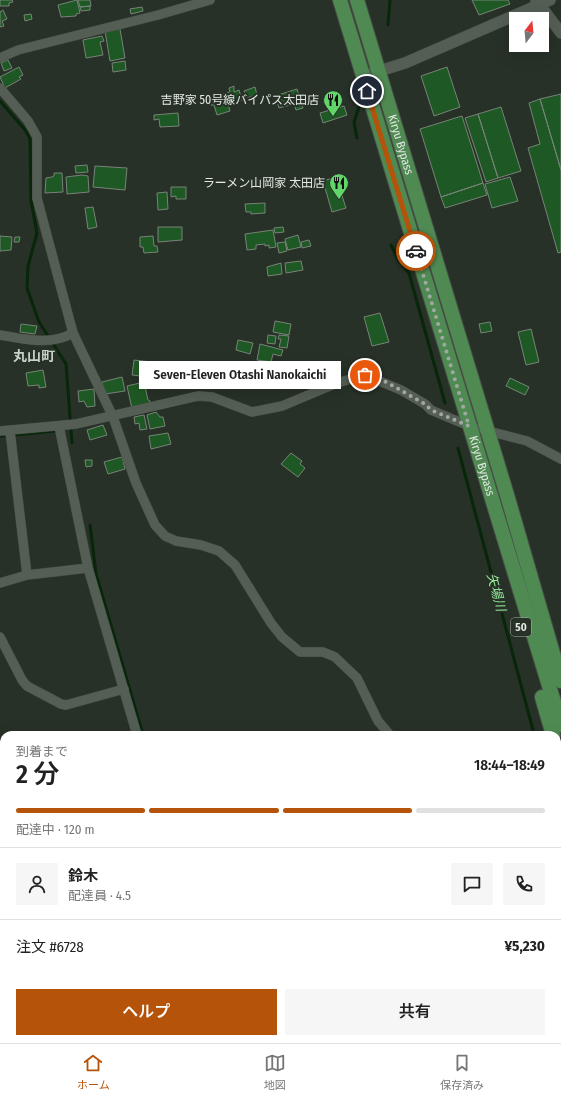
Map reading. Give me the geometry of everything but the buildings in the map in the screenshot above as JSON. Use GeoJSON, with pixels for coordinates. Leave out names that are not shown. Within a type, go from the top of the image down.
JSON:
{"type":"FeatureCollection","features":[{"type":"Feature","properties":{"kind":"highway","name":"Kiryu Bypass"},"geometry":{"type":"LineString","coordinates":[[340,0],[496,517],[561,725]]}},
{"type":"Feature","properties":{"kind":"highway","name":"Kiryu Bypass"},"geometry":{"type":"LineString","coordinates":[[357,0],[507,496],[561,681]]}},
{"type":"Feature","properties":{"kind":"highway","name":"50"},"geometry":{"type":"LineString","coordinates":[[507,496],[534,556],[561,648]]}},
{"type":"Feature","properties":{"kind":"highway","name":"50"},"geometry":{"type":"LineString","coordinates":[[496,517],[500,557],[553,731]]}},
{"type":"Feature","properties":{"kind":"street"},"geometry":{"type":"LineString","coordinates":[[0,58],[18,50],[158,15],[210,0]]}},
{"type":"Feature","properties":{"kind":"street"},"geometry":{"type":"LineString","coordinates":[[363,76],[405,63],[538,2],[550,0]]}},
{"type":"Feature","properties":{"kind":"street"},"geometry":{"type":"LineString","coordinates":[[538,2],[561,33]]}},
{"type":"Feature","properties":{"kind":"street"},"geometry":{"type":"LineString","coordinates":[[0,88],[28,121],[37,137],[37,198],[73,333],[113,416],[146,508],[155,525],[165,536],[176,541],[201,545],[219,551],[231,561],[282,638],[300,652],[329,653],[357,678],[378,721],[387,731]]}},
{"type":"Feature","properties":{"kind":"street"},"geometry":{"type":"LineString","coordinates":[[0,335],[43,342],[61,338],[73,333]]}},
{"type":"Feature","properties":{"kind":"street"},"geometry":{"type":"LineString","coordinates":[[0,431],[76,424],[198,396],[212,397],[252,412],[282,406],[337,383],[365,375],[386,382],[425,404],[431,410],[469,426],[527,441],[561,459]]}},
{"type":"Feature","properties":{"kind":"street"},"geometry":{"type":"LineString","coordinates":[[62,426],[88,568],[136,731]]}},
{"type":"Feature","properties":{"kind":"street"},"geometry":{"type":"LineString","coordinates":[[10,431],[27,575]]}},
{"type":"Feature","properties":{"kind":"street"},"geometry":{"type":"LineString","coordinates":[[0,583],[27,575],[88,568]]}},
{"type":"Feature","properties":{"kind":"street"},"geometry":{"type":"LineString","coordinates":[[0,637],[22,680],[27,686],[61,704],[124,689]]}},
{"type":"Feature","properties":{"kind":"waterway","name":"矢場川"},"geometry":{"type":"LineString","coordinates":[[388,25],[390,0]]}},
{"type":"Feature","properties":{"kind":"waterway"},"geometry":{"type":"LineString","coordinates":[[0,101],[26,131],[30,139],[31,201],[37,233],[28,266],[27,288],[39,322],[66,364],[72,443]]}},
{"type":"Feature","properties":{"kind":"waterway","name":"矢場川"},"geometry":{"type":"LineString","coordinates":[[357,138],[354,122],[360,104]]}},
{"type":"Feature","properties":{"kind":"waterway","name":"矢場川"},"geometry":{"type":"LineString","coordinates":[[391,245],[399,261],[409,273],[445,403]]}},
{"type":"Feature","properties":{"kind":"waterway"},"geometry":{"type":"LineString","coordinates":[[14,435],[55,431]]}},
{"type":"Feature","properties":{"kind":"waterway","name":"矢場川"},"geometry":{"type":"LineString","coordinates":[[458,448],[533,731]]}},
{"type":"Feature","properties":{"kind":"waterway"},"geometry":{"type":"LineString","coordinates":[[90,525],[96,574],[142,731]]}},
{"type":"Feature","properties":{"kind":"way so far"},"geometry":{"type":"LineString","coordinates":[[365,375],[386,382],[425,404],[431,410],[469,426],[416,251]]}},
{"type":"Feature","properties":{"kind":"place","name":"吉野家 50号線バイパス太田店"},"geometry":{"type":"Point","coordinates":[333,117]}},
{"type":"Feature","properties":{"kind":"place","name":"ラーメン山岡家 太田店"},"geometry":{"type":"Point","coordinates":[339,200]}},
{"type":"Feature","properties":{"kind":"place","name":"Seven-Eleven Otashi Nanokaichi"},"geometry":{"type":"Point","coordinates":[365,375]}},
{"type":"Feature","properties":{"kind":"district","name":"丸山町"},"geometry":{"type":"Point","coordinates":[34,356]}},
{"type":"Feature","properties":{"kind":"route"},"geometry":{"type":"LineString","coordinates":[[367,91],[416,251]]}}]}
